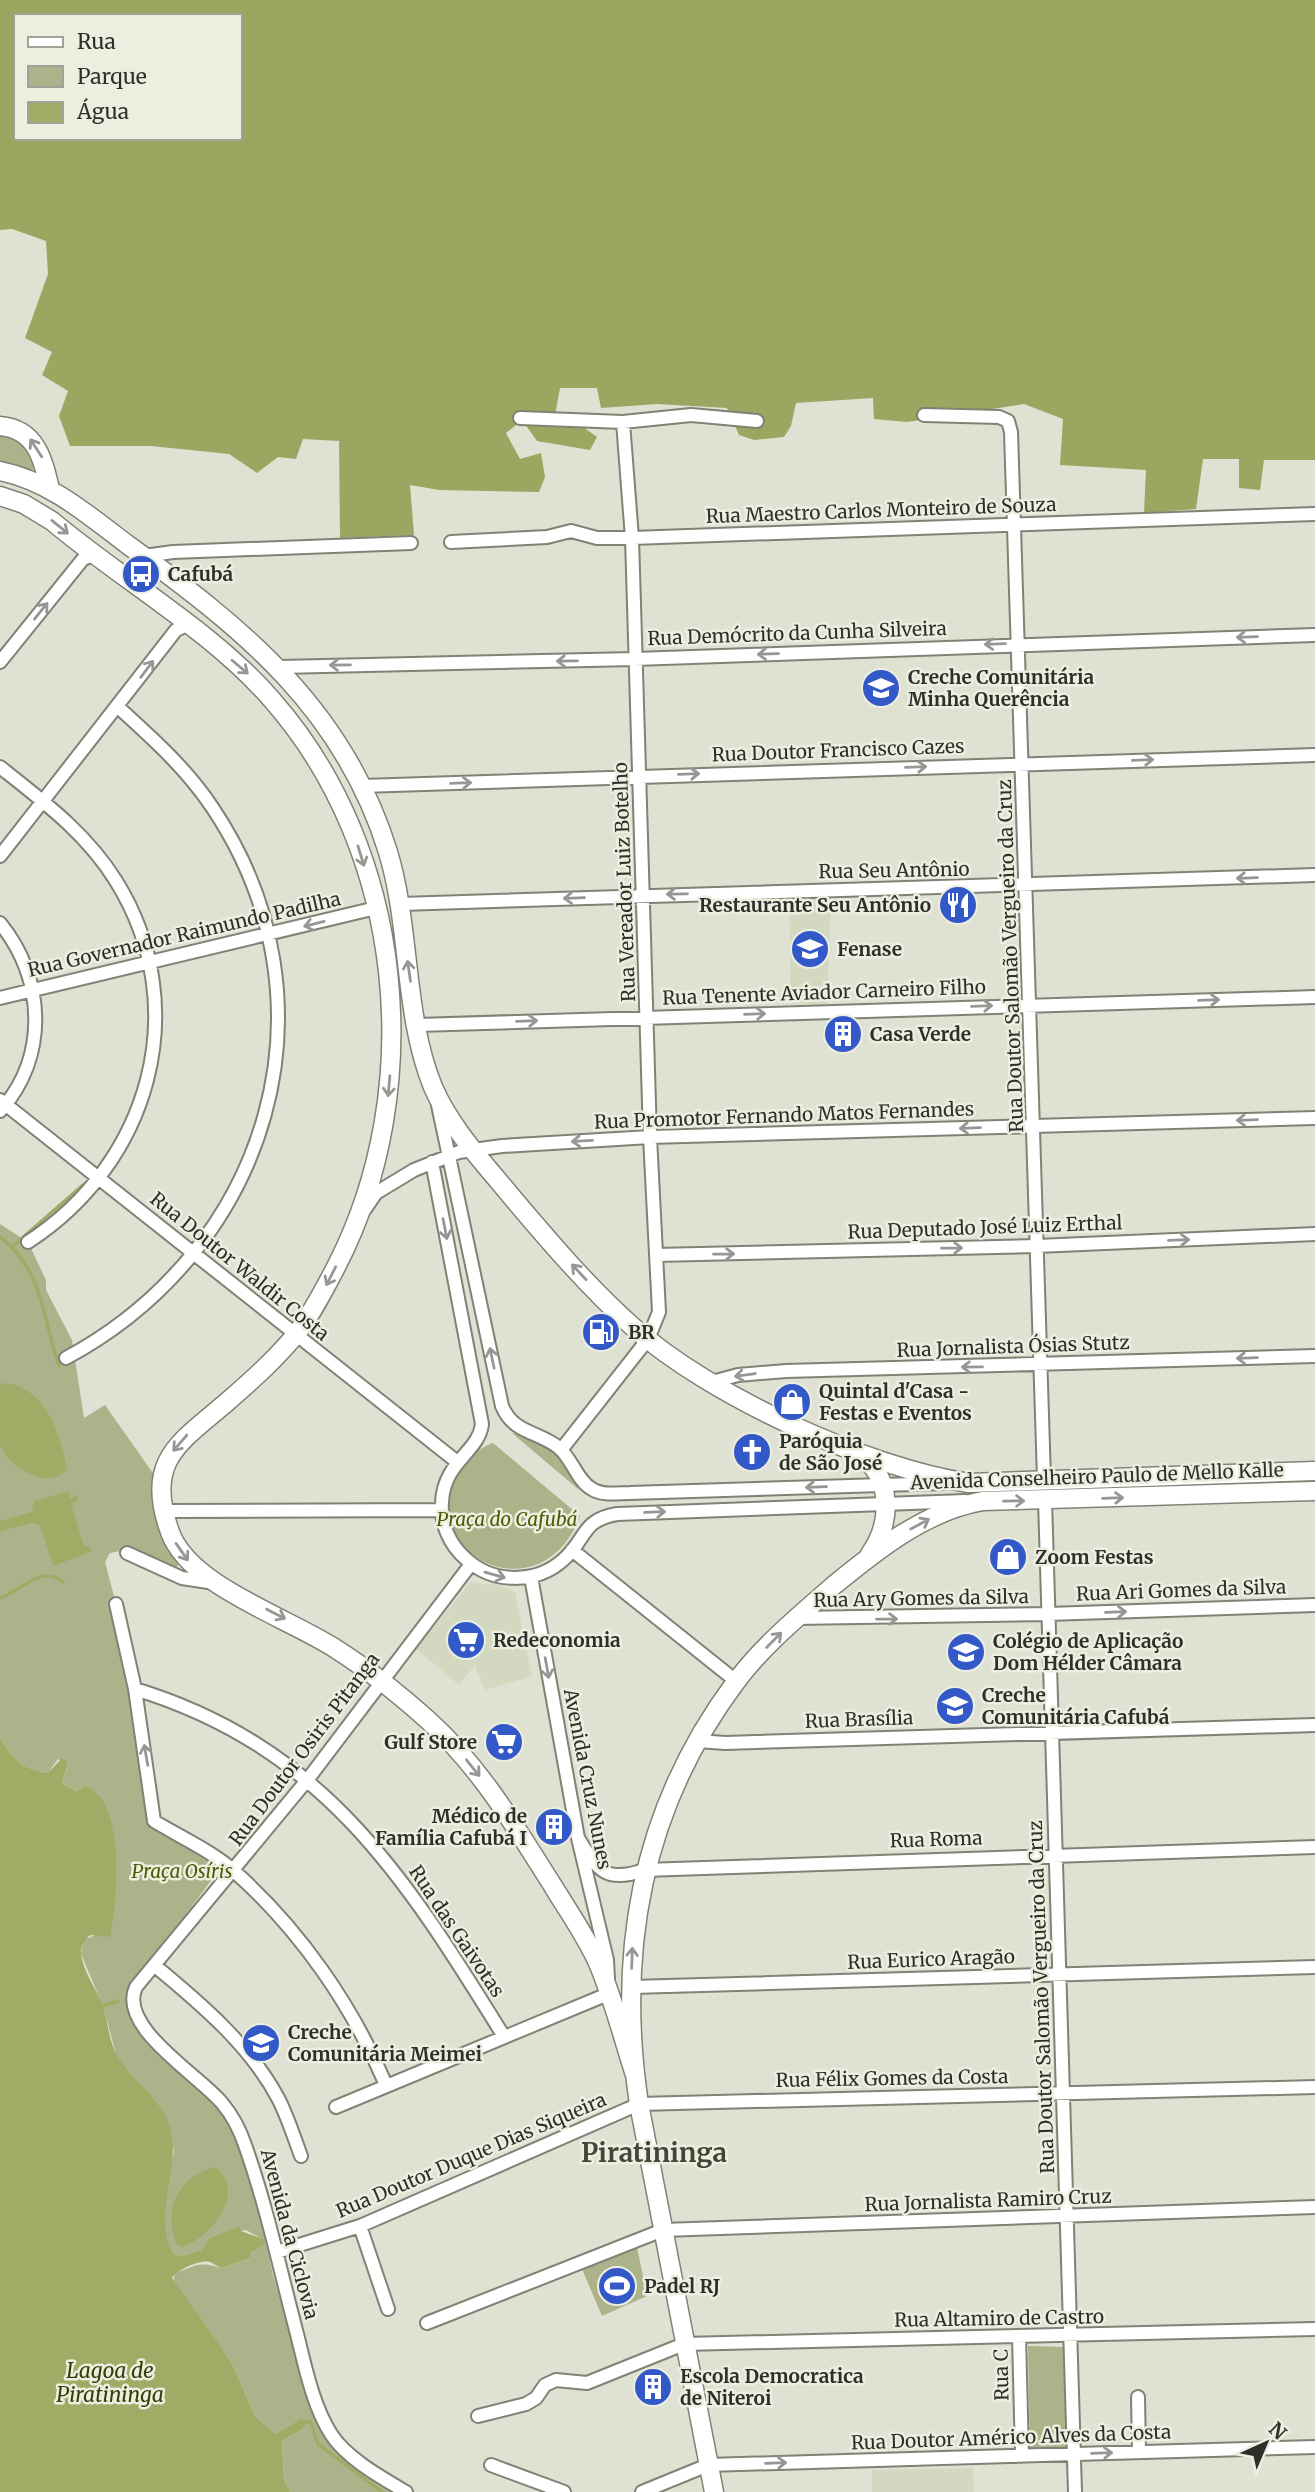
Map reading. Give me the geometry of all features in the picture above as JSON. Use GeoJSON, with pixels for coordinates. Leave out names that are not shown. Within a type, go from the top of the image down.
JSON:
{"type":"FeatureCollection","features":[{"type":"Feature","properties":{"kind":"main road"},"geometry":{"type":"LineString","coordinates":[[0,426],[17,429],[33,442],[42,455],[50,489]]}},
{"type":"Feature","properties":{"kind":"main road"},"geometry":{"type":"LineString","coordinates":[[0,471],[50,489],[144,556],[227,620],[280,667],[312,705],[362,786],[387,851],[401,904],[418,1025],[434,1087],[459,1131],[583,1276],[648,1339],[712,1382],[841,1444],[912,1470],[969,1483]]}},
{"type":"Feature","properties":{"kind":"main road"},"geometry":{"type":"LineString","coordinates":[[0,496],[24,504],[52,520],[93,555],[250,675],[289,719],[317,761],[351,826],[376,908],[393,1036],[383,1135],[360,1214],[323,1292],[296,1335],[173,1450],[161,1485],[170,1534],[185,1558],[215,1583],[336,1648],[380,1681],[446,1738],[487,1786],[591,1949],[608,1991],[635,2075]]}},
{"type":"Feature","properties":{"kind":"main road"},"geometry":{"type":"LineString","coordinates":[[841,1444],[869,1462],[884,1494],[882,1532],[864,1561]]}},
{"type":"Feature","properties":{"kind":"main road","name":"Avenida Conselheiro Paulo de Mello Kalle"},"geometry":{"type":"LineString","coordinates":[[969,1483],[1315,1471]]}},
{"type":"Feature","properties":{"kind":"main road","name":"Avenida Conselheiro Paulo de Mello Kalle"},"geometry":{"type":"LineString","coordinates":[[983,1501],[1315,1491]]}},
{"type":"Feature","properties":{"kind":"main road"},"geometry":{"type":"LineString","coordinates":[[714,2492],[635,2075],[633,1938],[644,1870],[656,1833],[698,1741],[736,1681],[795,1618],[864,1561],[935,1516],[983,1501]]}},
{"type":"Feature","properties":{"kind":"street"},"geometry":{"type":"LineString","coordinates":[[520,418],[623,422],[691,415],[757,421]]}},
{"type":"Feature","properties":{"kind":"street","name":"Rua Doutor Salomão Vergueiro da Cruz"},"geometry":{"type":"LineString","coordinates":[[924,415],[999,417],[1007,421],[1012,432],[1028,886],[1044,1479]]}},
{"type":"Feature","properties":{"kind":"street","name":"Rua Vereador Luiz Botelho"},"geometry":{"type":"LineString","coordinates":[[623,422],[632,538],[650,1137],[659,1312],[648,1339]]}},
{"type":"Feature","properties":{"kind":"street","name":"Rua Maestro Carlos Monteiro de Souza"},"geometry":{"type":"LineString","coordinates":[[451,542],[547,537],[571,531],[597,538],[632,538],[1315,514]]}},
{"type":"Feature","properties":{"kind":"street"},"geometry":{"type":"LineString","coordinates":[[144,556],[173,552],[411,543]]}},
{"type":"Feature","properties":{"kind":"street"},"geometry":{"type":"LineString","coordinates":[[0,662],[83,559],[93,555]]}},
{"type":"Feature","properties":{"kind":"street"},"geometry":{"type":"LineString","coordinates":[[0,856],[176,630],[187,625]]}},
{"type":"Feature","properties":{"kind":"street","name":"Rua Demócrito da Cunha Silveira"},"geometry":{"type":"LineString","coordinates":[[280,667],[635,659],[1019,643],[1315,635]]}},
{"type":"Feature","properties":{"kind":"street"},"geometry":{"type":"LineString","coordinates":[[66,1358],[123,1323],[153,1299],[195,1254],[226,1209],[244,1175],[268,1101],[277,1024],[275,978],[268,935],[250,878],[212,807],[184,770],[118,707]]}},
{"type":"Feature","properties":{"kind":"street","name":"Rua Doutor Francisco Cazes"},"geometry":{"type":"LineString","coordinates":[[362,786],[1315,755]]}},
{"type":"Feature","properties":{"kind":"street"},"geometry":{"type":"LineString","coordinates":[[0,766],[84,839],[117,882],[140,931],[149,964],[155,1010],[150,1067],[132,1124],[100,1178],[61,1219],[28,1242]]}},
{"type":"Feature","properties":{"kind":"street","name":"Rua Seu Antônio"},"geometry":{"type":"LineString","coordinates":[[401,904],[1315,875]]}},
{"type":"Feature","properties":{"kind":"street","name":"Rua Governador Raimundo Padilha"},"geometry":{"type":"LineString","coordinates":[[0,998],[376,908]]}},
{"type":"Feature","properties":{"kind":"street"},"geometry":{"type":"LineString","coordinates":[[0,923],[19,950],[33,989],[36,1020],[31,1056],[2,1105]]}},
{"type":"Feature","properties":{"kind":"street","name":"Rua Tenente Aviador Carneiro Filho"},"geometry":{"type":"LineString","coordinates":[[418,1025],[1315,996]]}},
{"type":"Feature","properties":{"kind":"street"},"geometry":{"type":"LineString","coordinates":[[434,1087],[502,1406],[512,1422],[561,1450],[648,1339]]}},
{"type":"Feature","properties":{"kind":"street","name":"Rua Doutor Waldir Costa"},"geometry":{"type":"LineString","coordinates":[[2,1105],[100,1178],[456,1461]]}},
{"type":"Feature","properties":{"kind":"street","name":"Rua Promotor Fernando Matos Fernandes"},"geometry":{"type":"LineString","coordinates":[[360,1214],[383,1188],[449,1155],[474,1150],[650,1137],[1315,1118]]}},
{"type":"Feature","properties":{"kind":"street"},"geometry":{"type":"LineString","coordinates":[[432,1163],[482,1418],[479,1436],[456,1461],[446,1479],[442,1510],[449,1536],[471,1563],[505,1578],[531,1577],[555,1567],[572,1550],[736,1681]]}},
{"type":"Feature","properties":{"kind":"street","name":"Rua Deputado José Luiz Erthal"},"geometry":{"type":"LineString","coordinates":[[656,1255],[1037,1246],[1315,1234]]}},
{"type":"Feature","properties":{"kind":"street","name":"Rua Jornalista Ósias Stutz"},"geometry":{"type":"LineString","coordinates":[[712,1382],[738,1375],[786,1371],[1315,1356]]}},
{"type":"Feature","properties":{"kind":"street","name":"Avenida Conselheiro Paulo de Mello Kalle"},"geometry":{"type":"LineString","coordinates":[[561,1450],[589,1487],[602,1493],[884,1494],[983,1501]]}},
{"type":"Feature","properties":{"kind":"street","name":"Avenida Conselheiro Paulo de Mello Kalle"},"geometry":{"type":"LineString","coordinates":[[572,1550],[597,1518],[617,1514],[884,1494],[969,1483]]}},
{"type":"Feature","properties":{"kind":"street","name":"Rua Doutor Salomão Vergueiro da Cruz"},"geometry":{"type":"LineString","coordinates":[[1045,1500],[1075,2492]]}},
{"type":"Feature","properties":{"kind":"street"},"geometry":{"type":"LineString","coordinates":[[164,1511],[442,1510]]}},
{"type":"Feature","properties":{"kind":"street"},"geometry":{"type":"LineString","coordinates":[[127,1553],[181,1578],[215,1583]]}},
{"type":"Feature","properties":{"kind":"street","name":"Rua Doutor Osiris Pitanga"},"geometry":{"type":"LineString","coordinates":[[136,1987],[308,1779],[471,1563]]}},
{"type":"Feature","properties":{"kind":"street","name":"Avenida Cruz Nunes"},"geometry":{"type":"LineString","coordinates":[[531,1577],[578,1838],[607,1960],[608,1991]]}},
{"type":"Feature","properties":{"kind":"street"},"geometry":{"type":"LineString","coordinates":[[116,1604],[135,1689],[154,1821],[234,1871],[281,1918],[320,1968],[361,2031],[386,2085]]}},
{"type":"Feature","properties":{"kind":"street","name":"Rua Ari Gomes da Silva"},"geometry":{"type":"LineString","coordinates":[[1048,1615],[1315,1605]]}},
{"type":"Feature","properties":{"kind":"street","name":"Rua Ary Gomes da Silva"},"geometry":{"type":"LineString","coordinates":[[795,1618],[1048,1615]]}},
{"type":"Feature","properties":{"kind":"street","name":"Rua das Gaivotas"},"geometry":{"type":"LineString","coordinates":[[135,1689],[195,1711],[308,1779],[405,1883],[503,2035]]}},
{"type":"Feature","properties":{"kind":"street","name":"Rua Brasília"},"geometry":{"type":"LineString","coordinates":[[698,1741],[1315,1725]]}},
{"type":"Feature","properties":{"kind":"street","name":"Rua Roma"},"geometry":{"type":"LineString","coordinates":[[578,1838],[598,1868],[606,1874],[625,1875],[644,1870],[1315,1847]]}},
{"type":"Feature","properties":{"kind":"street"},"geometry":{"type":"LineString","coordinates":[[154,1965],[211,2014],[256,2066],[280,2102],[302,2156]]}},
{"type":"Feature","properties":{"kind":"street","name":"Rua Eurico Aragão"},"geometry":{"type":"LineString","coordinates":[[632,1987],[1315,1967]]}},
{"type":"Feature","properties":{"kind":"street","name":"Avenida da Ciclovia"},"geometry":{"type":"LineString","coordinates":[[136,1987],[131,2004],[135,2015],[165,2051],[229,2112],[242,2137],[261,2190],[304,2361],[331,2434],[345,2450],[406,2492]]}},
{"type":"Feature","properties":{"kind":"street"},"geometry":{"type":"LineString","coordinates":[[336,2107],[608,1991]]}},
{"type":"Feature","properties":{"kind":"street","name":"Rua Félix Gomes da Costa"},"geometry":{"type":"LineString","coordinates":[[639,2104],[1315,2087]]}},
{"type":"Feature","properties":{"kind":"street","name":"Rua Doutor Duque Dias Siqueira"},"geometry":{"type":"LineString","coordinates":[[277,2252],[360,2226],[639,2104]]}},
{"type":"Feature","properties":{"kind":"street","name":"Rua Jornalista Ramiro Cruz"},"geometry":{"type":"LineString","coordinates":[[427,2323],[663,2230],[1315,2207]]}},
{"type":"Feature","properties":{"kind":"street"},"geometry":{"type":"LineString","coordinates":[[360,2226],[388,2309]]}},
{"type":"Feature","properties":{"kind":"street","name":"Rua Altamiro de Castro"},"geometry":{"type":"LineString","coordinates":[[684,2344],[1315,2329]]}},
{"type":"Feature","properties":{"kind":"street","name":"Rua C"},"geometry":{"type":"LineString","coordinates":[[1019,2336],[1022,2456]]}},
{"type":"Feature","properties":{"kind":"street"},"geometry":{"type":"LineString","coordinates":[[478,2416],[526,2404],[536,2398],[545,2385],[556,2381],[587,2383],[684,2344]]}},
{"type":"Feature","properties":{"kind":"street"},"geometry":{"type":"LineString","coordinates":[[1138,2398],[1139,2452]]}},
{"type":"Feature","properties":{"kind":"street","name":"Rua Doutor Américo Alves da Costa"},"geometry":{"type":"LineString","coordinates":[[708,2465],[1315,2447]]}},
{"type":"Feature","properties":{"kind":"street"},"geometry":{"type":"LineString","coordinates":[[491,2465],[564,2492]]}},
{"type":"Feature","properties":{"kind":"street"},"geometry":{"type":"LineString","coordinates":[[642,2492],[708,2465]]}},
{"type":"Feature","properties":{"kind":"shaded area"},"geometry":{"type":"Polygon","coordinates":[[[0,0],[1315,0],[1315,460],[1264,460],[1260,490],[1239,488],[1239,459],[1203,459],[1196,509],[1144,513],[1146,470],[1060,465],[1063,419],[1024,404],[907,422],[874,419],[873,398],[796,403],[791,426],[784,437],[754,440],[739,435],[727,408],[657,404],[601,408],[597,388],[560,388],[554,421],[583,427],[597,437],[590,450],[537,441],[522,420],[506,433],[520,459],[541,453],[545,477],[539,492],[439,490],[410,485],[414,535],[340,538],[339,441],[303,439],[296,459],[278,457],[257,473],[229,454],[151,446],[70,446],[59,416],[68,391],[42,375],[52,352],[25,338],[48,274],[46,241],[12,229],[0,230],[0,0]]]}},
{"type":"Feature","properties":{"kind":"shaded area","name":"Fenase"},"geometry":{"type":"Polygon","coordinates":[[[789,894],[831,895],[827,1004],[791,1004],[789,894]]]}},
{"type":"Feature","properties":{"kind":"shaded area"},"geometry":{"type":"Polygon","coordinates":[[[471,1582],[490,1585],[491,1582],[515,1592],[532,1676],[485,1690],[475,1665],[459,1685],[416,1649],[471,1582]]]}},
{"type":"Feature","properties":{"kind":"shaded area"},"geometry":{"type":"Polygon","coordinates":[[[973,2468],[974,2492],[872,2492],[872,2470],[973,2468]]]}},
{"type":"Feature","properties":{"kind":"green space"},"geometry":{"type":"Polygon","coordinates":[[[0,431],[24,441],[35,464],[33,470],[29,472],[0,463],[0,431]]]}},
{"type":"Feature","properties":{"kind":"green space","name":"Praça Osíris"},"geometry":{"type":"Polygon","coordinates":[[[0,1224],[28,1242],[46,1280],[46,1290],[72,1340],[84,1418],[105,1405],[155,1476],[170,1548],[178,1564],[176,1571],[120,1551],[110,1553],[105,1562],[116,1604],[154,1821],[224,1863],[138,1979],[136,1987],[128,1988],[131,2014],[144,2035],[227,2115],[249,2165],[273,2275],[315,2412],[358,2467],[394,2492],[290,2492],[284,2479],[282,2441],[304,2428],[303,2419],[275,2434],[255,2416],[232,2363],[173,2282],[175,2273],[193,2266],[203,2264],[221,2268],[250,2258],[250,2253],[260,2245],[262,2239],[246,2230],[241,2231],[240,2227],[209,2238],[202,2250],[181,2256],[174,2254],[168,2242],[164,2216],[174,2150],[116,2054],[103,2006],[81,1954],[84,1940],[98,1934],[77,1792],[62,1783],[68,1764],[58,1759],[48,1773],[31,1769],[15,1759],[0,1739],[0,1224]]]}},
{"type":"Feature","properties":{"kind":"green space"},"geometry":{"type":"Polygon","coordinates":[[[512,1433],[544,1445],[563,1459],[575,1478],[578,1489],[512,1433]]]}},
{"type":"Feature","properties":{"kind":"green space","name":"Praça do Cafubá"},"geometry":{"type":"Polygon","coordinates":[[[493,1443],[580,1516],[564,1544],[543,1561],[520,1568],[496,1567],[475,1556],[459,1539],[450,1516],[451,1488],[466,1460],[493,1443]]]}},
{"type":"Feature","properties":{"kind":"green space","name":"Padel RJ"},"geometry":{"type":"Polygon","coordinates":[[[637,2247],[647,2296],[602,2316],[582,2269],[637,2247]]]}},
{"type":"Feature","properties":{"kind":"green space"},"geometry":{"type":"Polygon","coordinates":[[[1028,2346],[1068,2347],[1073,2450],[1030,2454],[1028,2346]]]}},
{"type":"Feature","properties":{"kind":"water"},"geometry":{"type":"Polygon","coordinates":[[[4,1383],[18,1386],[30,1393],[48,1414],[60,1441],[67,1468],[60,1475],[42,1478],[31,1475],[12,1462],[0,1446],[0,1385],[4,1383]]]}},
{"type":"Feature","properties":{"kind":"water"},"geometry":{"type":"Polygon","coordinates":[[[68,1492],[70,1499],[77,1495],[78,1499],[71,1504],[84,1547],[90,1545],[92,1551],[53,1566],[40,1525],[33,1523],[0,1531],[0,1521],[32,1512],[34,1501],[68,1492]]]}},
{"type":"Feature","properties":{"kind":"water","name":"Lagoa de Piratininga"},"geometry":{"type":"Polygon","coordinates":[[[0,1739],[15,1759],[31,1769],[48,1773],[62,1758],[68,1763],[62,1783],[77,1792],[85,1786],[98,1795],[108,1810],[116,1854],[115,1901],[110,1937],[90,1935],[82,1948],[82,1959],[102,2003],[117,2055],[159,2105],[171,2130],[172,2166],[165,2219],[167,2237],[174,2254],[181,2256],[202,2250],[209,2238],[240,2226],[241,2231],[263,2239],[264,2244],[250,2253],[250,2258],[221,2268],[210,2262],[201,2262],[172,2278],[232,2363],[255,2416],[275,2434],[303,2418],[304,2428],[282,2441],[284,2479],[290,2492],[0,2492],[0,1739]]]}},
{"type":"Feature","properties":{"kind":"water"},"geometry":{"type":"Polygon","coordinates":[[[216,2167],[225,2178],[228,2189],[222,2213],[194,2242],[183,2247],[177,2245],[171,2220],[177,2196],[192,2178],[216,2167]]]}},
{"type":"Feature","properties":{"kind":"waterway"},"geometry":{"type":"LineString","coordinates":[[12,1247],[83,1185]]}},
{"type":"Feature","properties":{"kind":"waterway"},"geometry":{"type":"LineString","coordinates":[[0,1237],[14,1250],[33,1279],[59,1366]]}},
{"type":"Feature","properties":{"kind":"waterway"},"geometry":{"type":"LineString","coordinates":[[0,1598],[38,1578],[54,1577],[63,1582]]}},
{"type":"Feature","properties":{"kind":"waterway"},"geometry":{"type":"LineString","coordinates":[[103,2006],[118,2001]]}},
{"type":"Feature","properties":{"kind":"waterway"},"geometry":{"type":"LineString","coordinates":[[302,2424],[310,2421],[318,2444],[382,2492]]}},
{"type":"Feature","properties":{"kind":"place","name":"Cafubá"},"geometry":{"type":"Point","coordinates":[141,574]}},
{"type":"Feature","properties":{"kind":"place","name":"Creche Comunitária Minha Querência"},"geometry":{"type":"Point","coordinates":[881,688]}},
{"type":"Feature","properties":{"kind":"place","name":"Restaurante Seu Antônio"},"geometry":{"type":"Point","coordinates":[958,905]}},
{"type":"Feature","properties":{"kind":"place","name":"Fenase"},"geometry":{"type":"Point","coordinates":[810,949]}},
{"type":"Feature","properties":{"kind":"place","name":"Casa Verde"},"geometry":{"type":"Point","coordinates":[843,1034]}},
{"type":"Feature","properties":{"kind":"place","name":"BR"},"geometry":{"type":"Point","coordinates":[601,1332]}},
{"type":"Feature","properties":{"kind":"place","name":"Quintal d'Casa - Festas e Eventos"},"geometry":{"type":"Point","coordinates":[792,1402]}},
{"type":"Feature","properties":{"kind":"place","name":"Paróquia de São José"},"geometry":{"type":"Point","coordinates":[752,1452]}},
{"type":"Feature","properties":{"kind":"place","name":"Zoom Festas"},"geometry":{"type":"Point","coordinates":[1008,1557]}},
{"type":"Feature","properties":{"kind":"place","name":"Redeconomia"},"geometry":{"type":"Point","coordinates":[466,1640]}},
{"type":"Feature","properties":{"kind":"place","name":"Colégio de Aplicação Dom Hélder Câmara"},"geometry":{"type":"Point","coordinates":[966,1652]}},
{"type":"Feature","properties":{"kind":"place","name":"Creche Comunitária Cafubá"},"geometry":{"type":"Point","coordinates":[955,1706]}},
{"type":"Feature","properties":{"kind":"place","name":"Gulf Store"},"geometry":{"type":"Point","coordinates":[504,1742]}},
{"type":"Feature","properties":{"kind":"place","name":"Médico de Família Cafubá I"},"geometry":{"type":"Point","coordinates":[554,1827]}},
{"type":"Feature","properties":{"kind":"place","name":"Creche Comunitária Meimei"},"geometry":{"type":"Point","coordinates":[261,2043]}},
{"type":"Feature","properties":{"kind":"place","name":"Padel RJ"},"geometry":{"type":"Point","coordinates":[617,2286]}},
{"type":"Feature","properties":{"kind":"place","name":"Escola Democratica de Niteroi"},"geometry":{"type":"Point","coordinates":[653,2387]}},
{"type":"Feature","properties":{"kind":"district","name":"Piratininga"},"geometry":{"type":"Point","coordinates":[654,2152]}}]}
